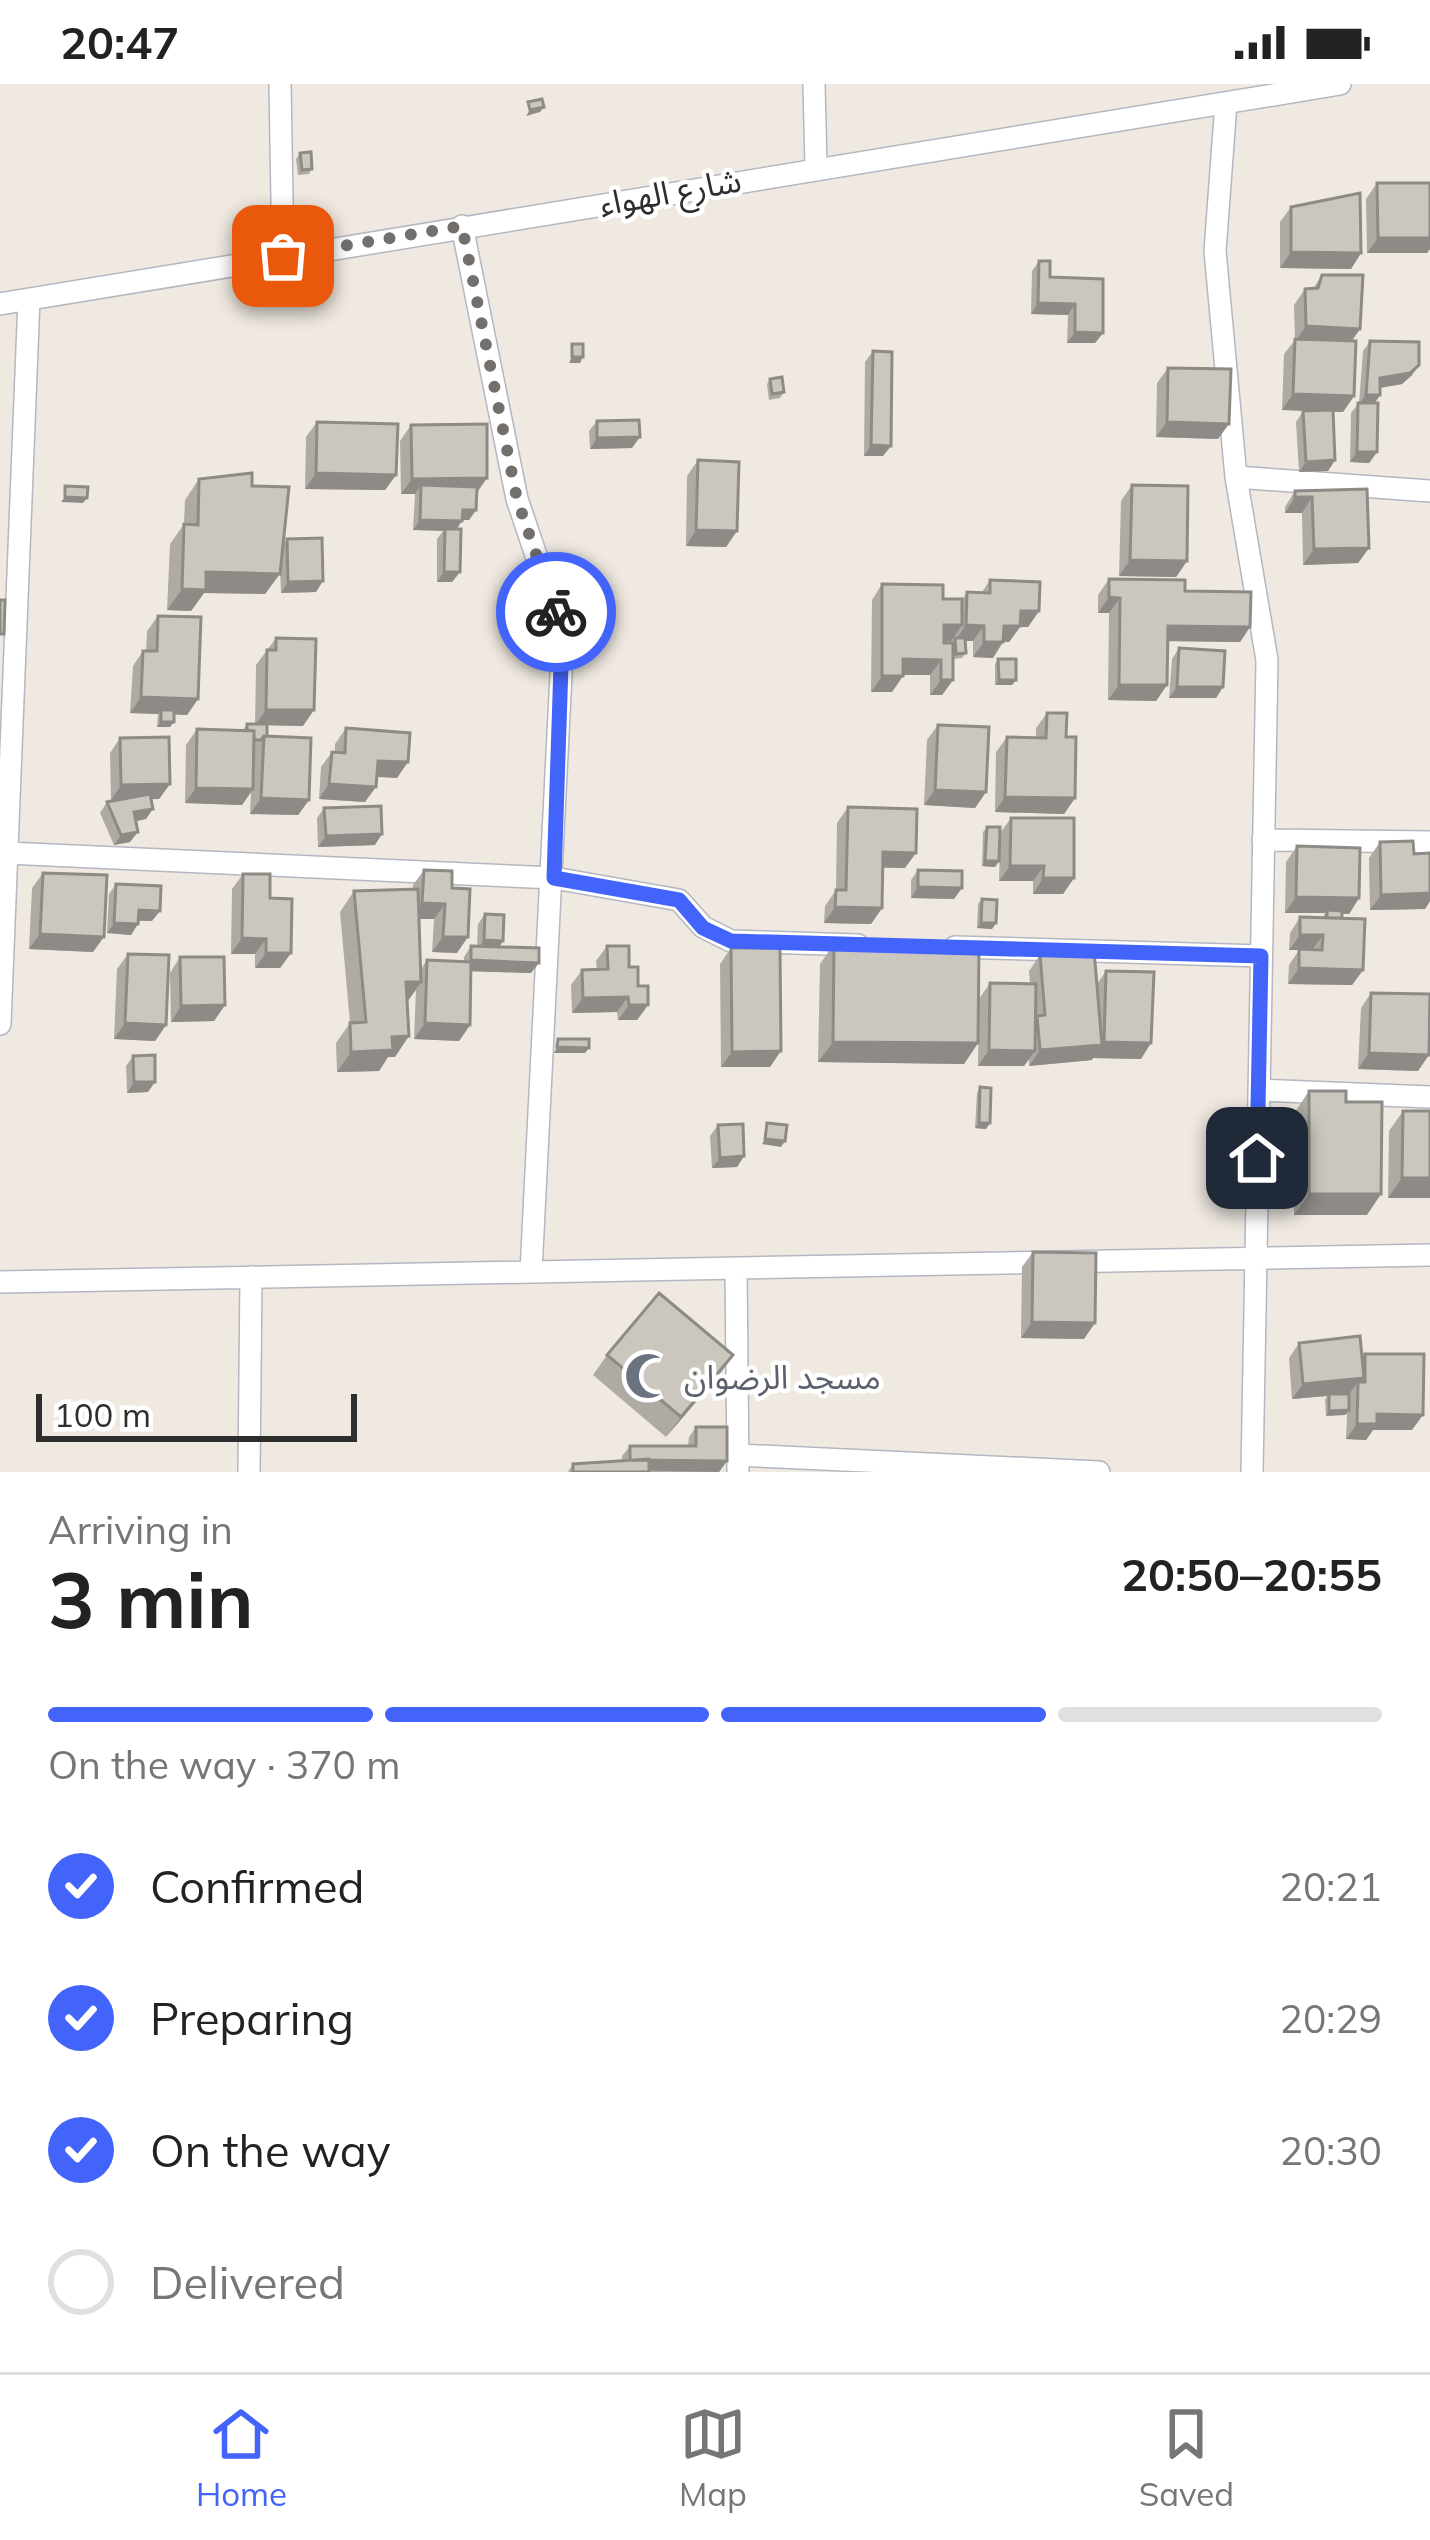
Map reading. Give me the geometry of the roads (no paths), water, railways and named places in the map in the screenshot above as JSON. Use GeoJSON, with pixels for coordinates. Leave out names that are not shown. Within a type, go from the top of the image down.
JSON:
{"type":"FeatureCollection","features":[{"type":"Feature","properties":{"kind":"street"},"geometry":{"type":"LineString","coordinates":[[280,84],[283,256]]}},
{"type":"Feature","properties":{"kind":"street"},"geometry":{"type":"LineString","coordinates":[[814,84],[816,166]]}},
{"type":"Feature","properties":{"kind":"street","name":"شارع الهواء"},"geometry":{"type":"LineString","coordinates":[[0,304],[816,166],[1340,84]]}},
{"type":"Feature","properties":{"kind":"street"},"geometry":{"type":"LineString","coordinates":[[1226,103],[1215,251],[1237,477],[1267,660],[1252,1472]]}},
{"type":"Feature","properties":{"kind":"street"},"geometry":{"type":"LineString","coordinates":[[462,226],[517,499],[542,562],[562,635],[554,878],[531,1272]]}},
{"type":"Feature","properties":{"kind":"street"},"geometry":{"type":"LineString","coordinates":[[0,1024],[5,790],[29,299]]}},
{"type":"Feature","properties":{"kind":"street"},"geometry":{"type":"LineString","coordinates":[[1237,477],[1430,491]]}},
{"type":"Feature","properties":{"kind":"street"},"geometry":{"type":"LineString","coordinates":[[1263,841],[1430,842]]}},
{"type":"Feature","properties":{"kind":"street"},"geometry":{"type":"LineString","coordinates":[[7,853],[554,878],[679,900],[703,928],[731,941],[892,946]]}},
{"type":"Feature","properties":{"kind":"street"},"geometry":{"type":"LineString","coordinates":[[939,947],[1261,956]]}},
{"type":"Feature","properties":{"kind":"street"},"geometry":{"type":"LineString","coordinates":[[1259,1090],[1430,1097]]}},
{"type":"Feature","properties":{"kind":"street"},"geometry":{"type":"LineString","coordinates":[[0,1282],[1430,1255]]}},
{"type":"Feature","properties":{"kind":"street"},"geometry":{"type":"LineString","coordinates":[[736,1268],[738,1464],[1099,1472]]}},
{"type":"Feature","properties":{"kind":"street"},"geometry":{"type":"LineString","coordinates":[[249,1472],[251,1277]]}},
{"type":"Feature","properties":{"kind":"place","name":"مسجد الرضوان"},"geometry":{"type":"Point","coordinates":[648,1376]}}]}
